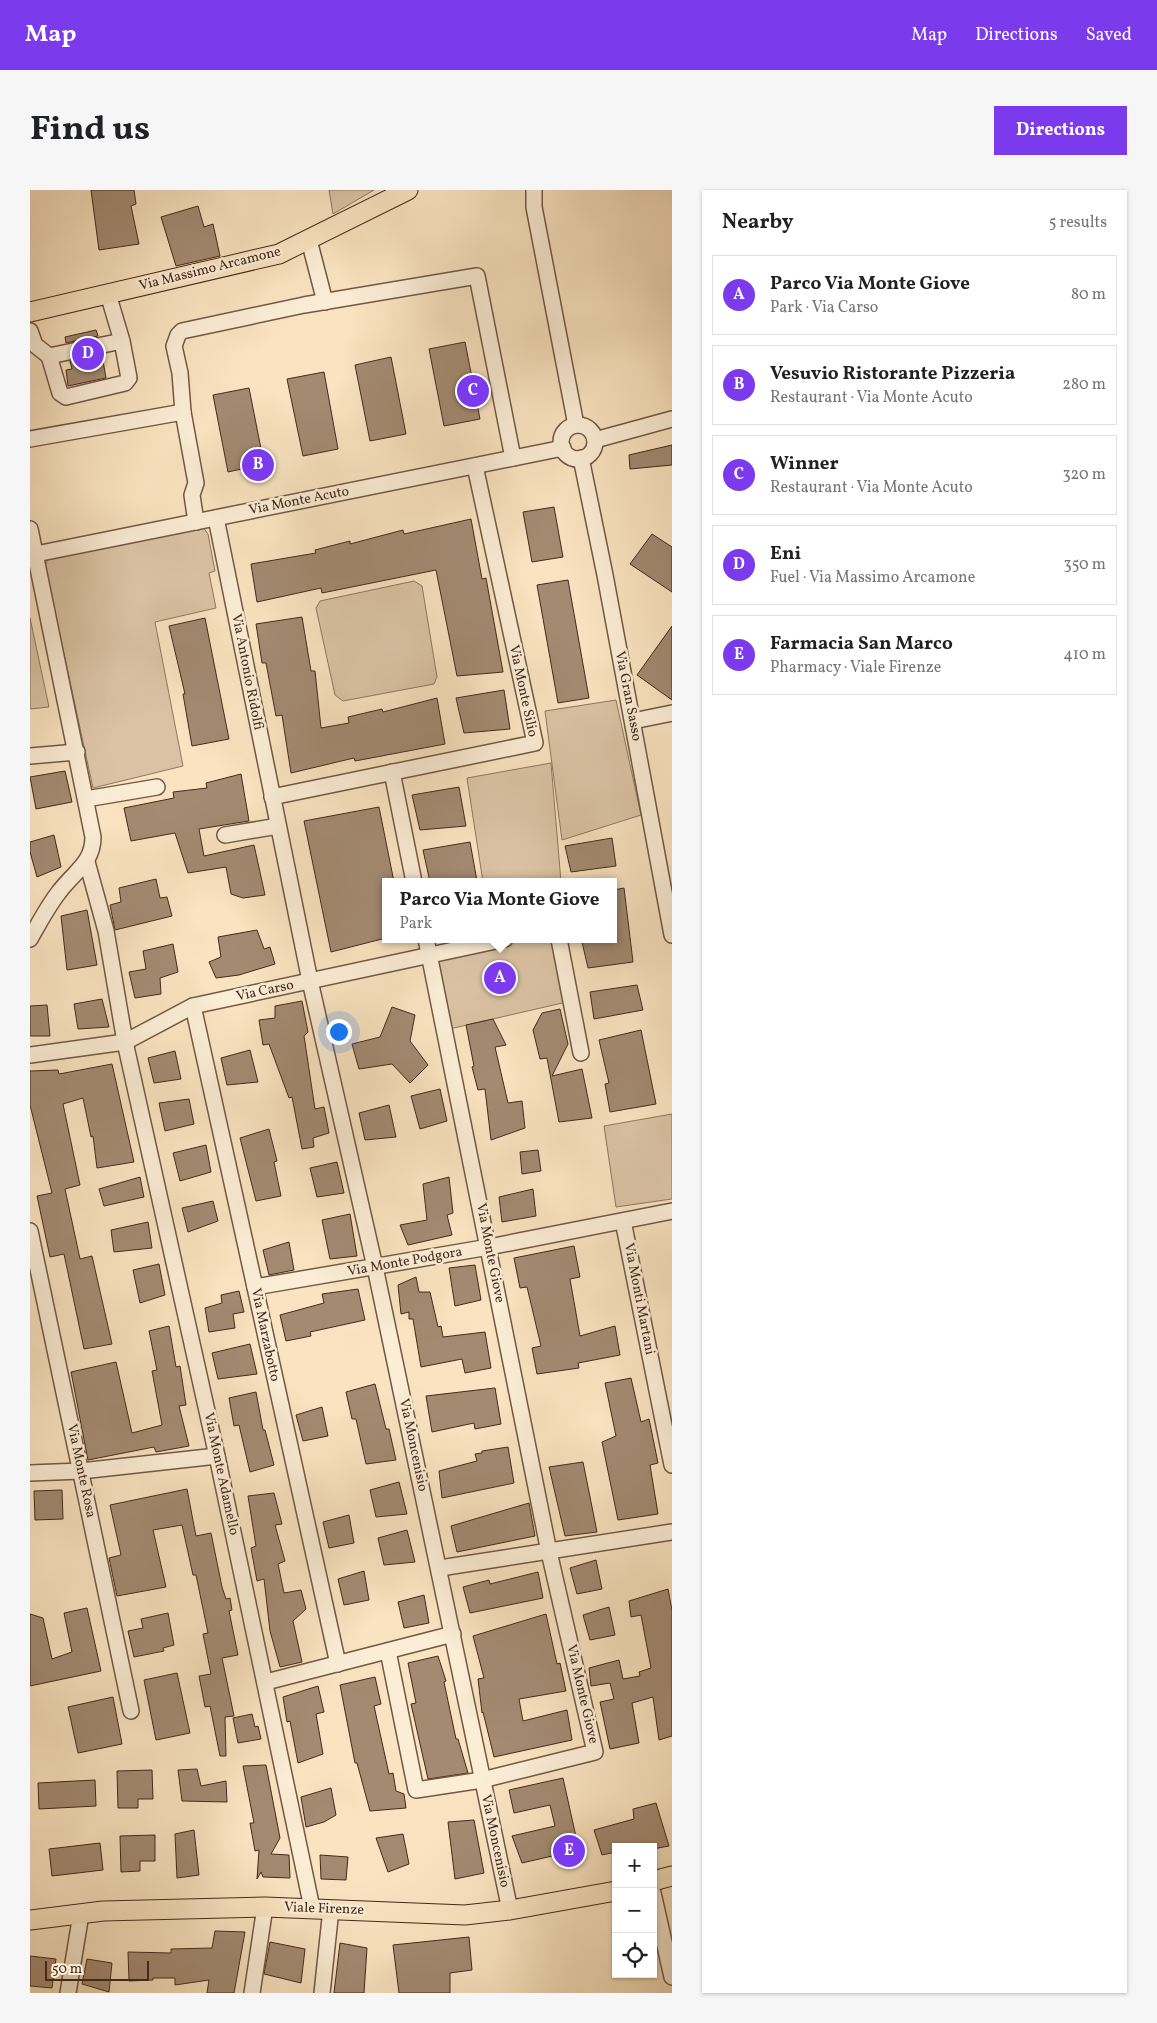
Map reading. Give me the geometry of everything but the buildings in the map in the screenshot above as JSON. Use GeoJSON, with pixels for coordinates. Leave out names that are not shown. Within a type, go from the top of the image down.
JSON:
{"type":"FeatureCollection","features":[{"type":"Feature","properties":{"kind":"main road","name":"Via Massimo Arcamone"},"geometry":{"type":"LineString","coordinates":[[30,312],[279,254],[408,190]]}},
{"type":"Feature","properties":{"kind":"main road"},"geometry":{"type":"LineString","coordinates":[[657,1880],[672,1876]]}},
{"type":"Feature","properties":{"kind":"main road","name":"Viale Firenze"},"geometry":{"type":"LineString","coordinates":[[30,1920],[103,1911],[265,1907],[465,1915],[510,1910],[612,1892]]}},
{"type":"Feature","properties":{"kind":"street"},"geometry":{"type":"LineString","coordinates":[[524,190],[534,207]]}},
{"type":"Feature","properties":{"kind":"street"},"geometry":{"type":"LineString","coordinates":[[534,190],[534,207],[576,425]]}},
{"type":"Feature","properties":{"kind":"street"},"geometry":{"type":"LineString","coordinates":[[309,240],[325,302]]}},
{"type":"Feature","properties":{"kind":"street"},"geometry":{"type":"LineString","coordinates":[[196,522],[192,495],[196,483],[183,412],[180,373],[174,346],[178,335],[182,331],[325,302],[477,276],[513,458]]}},
{"type":"Feature","properties":{"kind":"street"},"geometry":{"type":"LineString","coordinates":[[30,331],[35,345],[49,356],[60,393],[66,397],[125,383],[129,378],[122,341],[108,294]]}},
{"type":"Feature","properties":{"kind":"street"},"geometry":{"type":"LineString","coordinates":[[49,356],[122,341]]}},
{"type":"Feature","properties":{"kind":"street"},"geometry":{"type":"LineString","coordinates":[[30,439],[183,412]]}},
{"type":"Feature","properties":{"kind":"street"},"geometry":{"type":"LineString","coordinates":[[595,440],[672,418]]}},
{"type":"Feature","properties":{"kind":"street"},"geometry":{"type":"LineString","coordinates":[[576,425],[590,430],[595,440],[593,450],[581,458],[570,456],[563,448],[564,434],[576,425]]}},
{"type":"Feature","properties":{"kind":"street","name":"Via Monte Acuto"},"geometry":{"type":"LineString","coordinates":[[36,554],[563,448]]}},
{"type":"Feature","properties":{"kind":"street","name":"Via Gran Sasso"},"geometry":{"type":"LineString","coordinates":[[581,458],[672,932]]}},
{"type":"Feature","properties":{"kind":"street","name":"Via Monte Silio"},"geometry":{"type":"LineString","coordinates":[[272,797],[535,743],[475,466]]}},
{"type":"Feature","properties":{"kind":"street","name":"Via Antonio Ridolfi"},"geometry":{"type":"LineString","coordinates":[[216,518],[310,981]]}},
{"type":"Feature","properties":{"kind":"street"},"geometry":{"type":"LineString","coordinates":[[30,529],[36,554],[36,579],[77,752],[93,837],[91,854],[87,862],[59,892],[30,939]]}},
{"type":"Feature","properties":{"kind":"street"},"geometry":{"type":"LineString","coordinates":[[633,722],[672,713]]}},
{"type":"Feature","properties":{"kind":"street"},"geometry":{"type":"LineString","coordinates":[[30,756],[77,752]]}},
{"type":"Feature","properties":{"kind":"street"},"geometry":{"type":"LineString","coordinates":[[392,772],[413,878]]}},
{"type":"Feature","properties":{"kind":"street"},"geometry":{"type":"LineString","coordinates":[[86,798],[157,787]]}},
{"type":"Feature","properties":{"kind":"street"},"geometry":{"type":"LineString","coordinates":[[225,835],[278,826]]}},
{"type":"Feature","properties":{"kind":"street","name":"Via Monte Adamello"},"geometry":{"type":"LineString","coordinates":[[87,862],[106,932],[124,1042],[266,1682],[322,1908],[322,1993]]}},
{"type":"Feature","properties":{"kind":"street","name":"Via Monte Giove"},"geometry":{"type":"LineString","coordinates":[[427,943],[549,1552],[595,1752],[482,1780]]}},
{"type":"Feature","properties":{"kind":"street","name":"Via Carso"},"geometry":{"type":"LineString","coordinates":[[30,1055],[124,1042],[193,1006],[487,943]]}},
{"type":"Feature","properties":{"kind":"street"},"geometry":{"type":"LineString","coordinates":[[560,943],[581,1053]]}},
{"type":"Feature","properties":{"kind":"street","name":"Via Moncenisio"},"geometry":{"type":"LineString","coordinates":[[310,981],[375,1267],[440,1568],[510,1910]]}},
{"type":"Feature","properties":{"kind":"street","name":"Via Marzabotto"},"geometry":{"type":"LineString","coordinates":[[193,1006],[338,1664]]}},
{"type":"Feature","properties":{"kind":"street","name":"Via Monte Podgora"},"geometry":{"type":"LineString","coordinates":[[254,1287],[489,1247],[672,1211]]}},
{"type":"Feature","properties":{"kind":"street","name":"Via Monti Martani"},"geometry":{"type":"LineString","coordinates":[[623,1221],[672,1465]]}},
{"type":"Feature","properties":{"kind":"street","name":"Via Monte Rosa"},"geometry":{"type":"LineString","coordinates":[[30,1231],[131,1711]]}},
{"type":"Feature","properties":{"kind":"street"},"geometry":{"type":"LineString","coordinates":[[30,1473],[81,1471],[217,1456]]}},
{"type":"Feature","properties":{"kind":"street"},"geometry":{"type":"LineString","coordinates":[[440,1568],[672,1532]]}},
{"type":"Feature","properties":{"kind":"street"},"geometry":{"type":"LineString","coordinates":[[266,1682],[453,1634]]}},
{"type":"Feature","properties":{"kind":"street"},"geometry":{"type":"LineString","coordinates":[[388,1651],[416,1790],[482,1780]]}},
{"type":"Feature","properties":{"kind":"street"},"geometry":{"type":"LineString","coordinates":[[252,1993],[265,1907]]}},
{"type":"Feature","properties":{"kind":"street"},"geometry":{"type":"LineString","coordinates":[[657,1911],[672,1977]]}},
{"type":"Feature","properties":{"kind":"street"},"geometry":{"type":"LineString","coordinates":[[68,1993],[81,1914]]}},
{"type":"Feature","properties":{"kind":"shaded area"},"geometry":{"type":"Polygon","coordinates":[[[329,190],[374,190],[333,214],[329,190]]]}},
{"type":"Feature","properties":{"kind":"shaded area"},"geometry":{"type":"Polygon","coordinates":[[[203,527],[208,534],[215,571],[209,573],[216,608],[155,622],[183,766],[93,788],[45,566],[48,559],[203,527]]]}},
{"type":"Feature","properties":{"kind":"shaded area"},"geometry":{"type":"Polygon","coordinates":[[[414,581],[422,586],[437,677],[434,684],[343,701],[335,695],[316,608],[320,601],[414,581]]]}},
{"type":"Feature","properties":{"kind":"shaded area"},"geometry":{"type":"Polygon","coordinates":[[[30,618],[49,707],[30,709],[30,618]]]}},
{"type":"Feature","properties":{"kind":"shaded area"},"geometry":{"type":"Polygon","coordinates":[[[616,700],[641,815],[562,840],[545,711],[616,700]]]}},
{"type":"Feature","properties":{"kind":"shaded area"},"geometry":{"type":"Polygon","coordinates":[[[551,763],[561,878],[482,878],[467,778],[551,763]]]}},
{"type":"Feature","properties":{"kind":"shaded area"},"geometry":{"type":"Polygon","coordinates":[[[486,943],[560,943],[571,1001],[445,1030],[429,955],[486,943]]]}},
{"type":"Feature","properties":{"kind":"shaded area"},"geometry":{"type":"Polygon","coordinates":[[[672,1114],[672,1199],[616,1207],[604,1126],[672,1114]]]}},
{"type":"Feature","properties":{"kind":"place","name":"Eni"},"geometry":{"type":"Point","coordinates":[88,354]}},
{"type":"Feature","properties":{"kind":"place","name":"Winner"},"geometry":{"type":"Point","coordinates":[473,391]}},
{"type":"Feature","properties":{"kind":"place","name":"Vesuvio Ristorante Pizzeria"},"geometry":{"type":"Point","coordinates":[258,465]}},
{"type":"Feature","properties":{"kind":"place","name":"Parco Via Monte Giove"},"geometry":{"type":"Point","coordinates":[500,978]}},
{"type":"Feature","properties":{"kind":"place","name":"Farmacia San Marco"},"geometry":{"type":"Point","coordinates":[569,1851]}}]}
